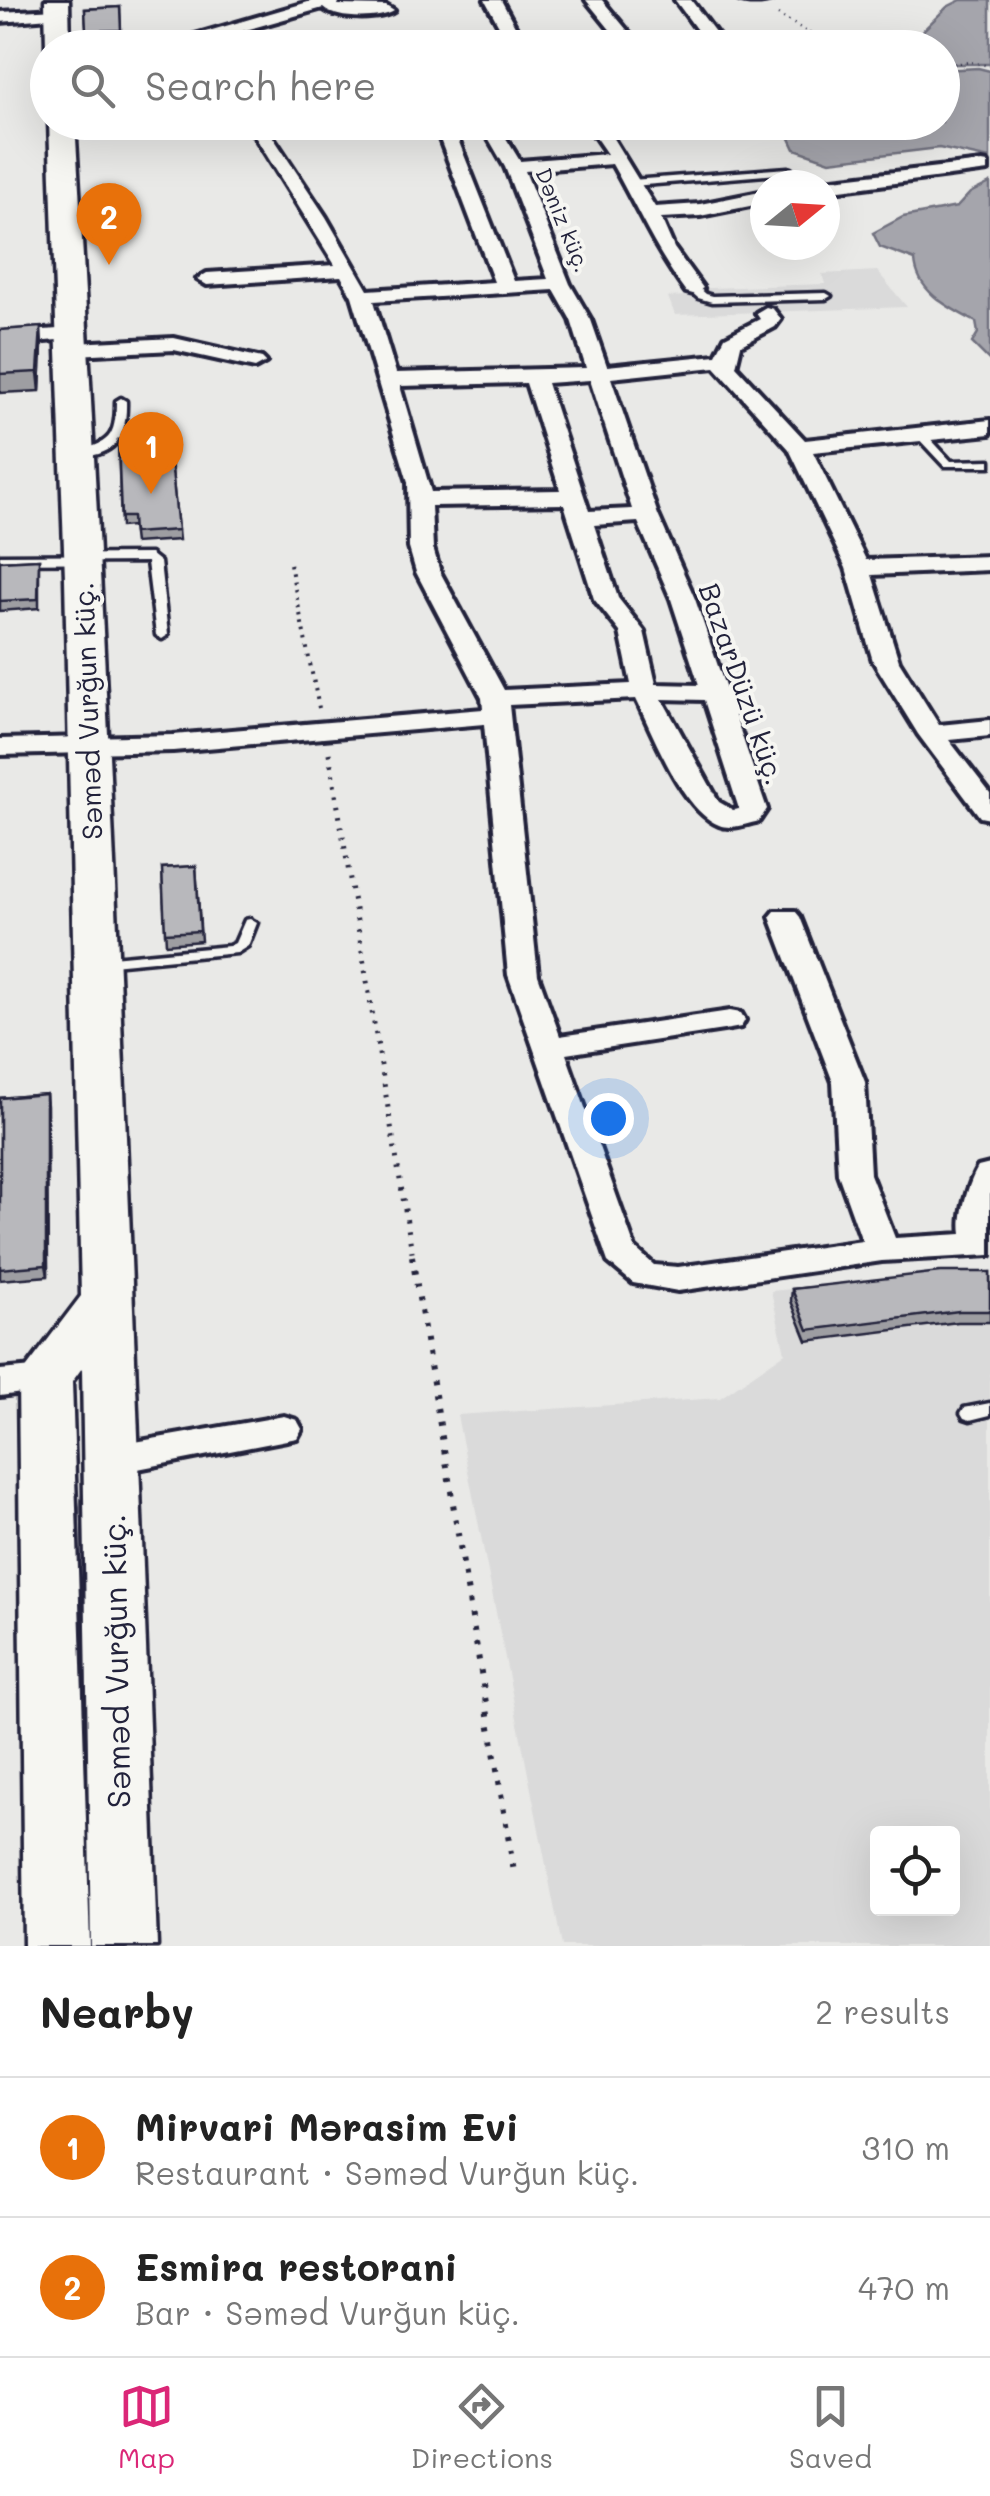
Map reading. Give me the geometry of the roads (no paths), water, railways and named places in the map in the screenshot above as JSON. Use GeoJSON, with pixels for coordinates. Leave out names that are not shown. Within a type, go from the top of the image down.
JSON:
{"type":"FeatureCollection","features":[{"type":"Feature","properties":{"kind":"main road","name":"Səməd Vurğun küç."},"geometry":{"type":"LineString","coordinates":[[63,140],[97,962],[124,1946]]}},
{"type":"Feature","properties":{"kind":"main road"},"geometry":{"type":"LineString","coordinates":[[57,1946],[22,1381],[107,1299]]}},
{"type":"Feature","properties":{"kind":"main road"},"geometry":{"type":"LineString","coordinates":[[22,1381],[109,1376]]}},
{"type":"Feature","properties":{"kind":"street"},"geometry":{"type":"LineString","coordinates":[[493,0],[509,30]]}},
{"type":"Feature","properties":{"kind":"street"},"geometry":{"type":"LineString","coordinates":[[594,0],[619,30]]}},
{"type":"Feature","properties":{"kind":"street"},"geometry":{"type":"LineString","coordinates":[[682,0],[705,30]]}},
{"type":"Feature","properties":{"kind":"street"},"geometry":{"type":"LineString","coordinates":[[227,30],[329,1],[334,10],[386,11]]}},
{"type":"Feature","properties":{"kind":"street"},"geometry":{"type":"LineString","coordinates":[[0,17],[57,7]]}},
{"type":"Feature","properties":{"kind":"street"},"geometry":{"type":"LineString","coordinates":[[265,140],[362,296],[422,499],[421,548],[428,572],[496,708],[523,975],[620,1254],[645,1275],[678,1279],[882,1250],[985,1244],[976,1223],[990,1175]]}},
{"type":"Feature","properties":{"kind":"street","name":"Dəniz küç."},"geometry":{"type":"LineString","coordinates":[[447,140],[476,200],[506,287]]}},
{"type":"Feature","properties":{"kind":"street","name":"Dəniz küç."},"geometry":{"type":"LineString","coordinates":[[498,140],[514,167],[560,284],[581,320],[598,372]]}},
{"type":"Feature","properties":{"kind":"street"},"geometry":{"type":"LineString","coordinates":[[606,140],[664,249],[693,288]]}},
{"type":"Feature","properties":{"kind":"street"},"geometry":{"type":"LineString","coordinates":[[514,167],[618,158]]}},
{"type":"Feature","properties":{"kind":"street"},"geometry":{"type":"LineString","coordinates":[[840,184],[982,167]]}},
{"type":"Feature","properties":{"kind":"street"},"geometry":{"type":"LineString","coordinates":[[648,213],[700,210],[750,200]]}},
{"type":"Feature","properties":{"kind":"street"},"geometry":{"type":"LineString","coordinates":[[206,279],[348,270]]}},
{"type":"Feature","properties":{"kind":"street"},"geometry":{"type":"LineString","coordinates":[[362,296],[560,284]]}},
{"type":"Feature","properties":{"kind":"street"},"geometry":{"type":"LineString","coordinates":[[724,360],[737,336],[768,324],[766,313]]}},
{"type":"Feature","properties":{"kind":"street"},"geometry":{"type":"LineString","coordinates":[[0,339],[174,344],[255,362]]}},
{"type":"Feature","properties":{"kind":"street"},"geometry":{"type":"LineString","coordinates":[[387,380],[535,378],[724,360]]}},
{"type":"Feature","properties":{"kind":"street"},"geometry":{"type":"LineString","coordinates":[[724,360],[736,381],[799,447],[858,568],[886,661],[931,734],[990,811]]}},
{"type":"Feature","properties":{"kind":"street","name":"BazarDüzü küç."},"geometry":{"type":"LineString","coordinates":[[535,378],[606,598],[632,631],[645,691],[675,752],[709,807],[720,816],[742,818],[753,809],[716,694],[683,599],[646,515],[598,372]]}},
{"type":"Feature","properties":{"kind":"street"},"geometry":{"type":"LineString","coordinates":[[799,447],[990,428]]}},
{"type":"Feature","properties":{"kind":"street"},"geometry":{"type":"LineString","coordinates":[[422,499],[646,515]]}},
{"type":"Feature","properties":{"kind":"street"},"geometry":{"type":"LineString","coordinates":[[858,568],[990,564]]}},
{"type":"Feature","properties":{"kind":"street"},"geometry":{"type":"LineString","coordinates":[[0,747],[173,742],[470,716],[496,708],[645,691],[716,694]]}},
{"type":"Feature","properties":{"kind":"street"},"geometry":{"type":"LineString","coordinates":[[931,734],[990,728]]}},
{"type":"Feature","properties":{"kind":"street"},"geometry":{"type":"LineString","coordinates":[[784,917],[849,1082],[854,1174],[882,1250]]}},
{"type":"Feature","properties":{"kind":"street"},"geometry":{"type":"LineString","coordinates":[[548,1047],[730,1020]]}},
{"type":"Feature","properties":{"kind":"street"},"geometry":{"type":"LineString","coordinates":[[112,1460],[284,1429]]}},
{"type":"Feature","properties":{"kind":"lane"},"geometry":{"type":"LineString","coordinates":[[747,1],[768,0]]}},
{"type":"Feature","properties":{"kind":"lane"},"geometry":{"type":"LineString","coordinates":[[632,183],[750,174]]}},
{"type":"Feature","properties":{"kind":"lane"},"geometry":{"type":"LineString","coordinates":[[693,288],[712,299],[826,296]]}},
{"type":"Feature","properties":{"kind":"lane"},"geometry":{"type":"LineString","coordinates":[[78,455],[115,441],[121,432],[121,401]]}},
{"type":"Feature","properties":{"kind":"lane"},"geometry":{"type":"LineString","coordinates":[[921,436],[948,464],[990,463]]}},
{"type":"Feature","properties":{"kind":"lane"},"geometry":{"type":"LineString","coordinates":[[0,559],[150,558],[154,562],[162,635]]}},
{"type":"Feature","properties":{"kind":"lane"},"geometry":{"type":"LineString","coordinates":[[97,962],[232,950],[241,946],[250,923]]}},
{"type":"Feature","properties":{"kind":"lane"},"geometry":{"type":"LineString","coordinates":[[970,1413],[990,1409]]}},
{"type":"Feature","properties":{"kind":"place","name":"Esmira restorani"},"geometry":{"type":"Point","coordinates":[109,265]}},
{"type":"Feature","properties":{"kind":"place","name":"Mirvari Mərasim Evi"},"geometry":{"type":"Point","coordinates":[151,494]}}]}
